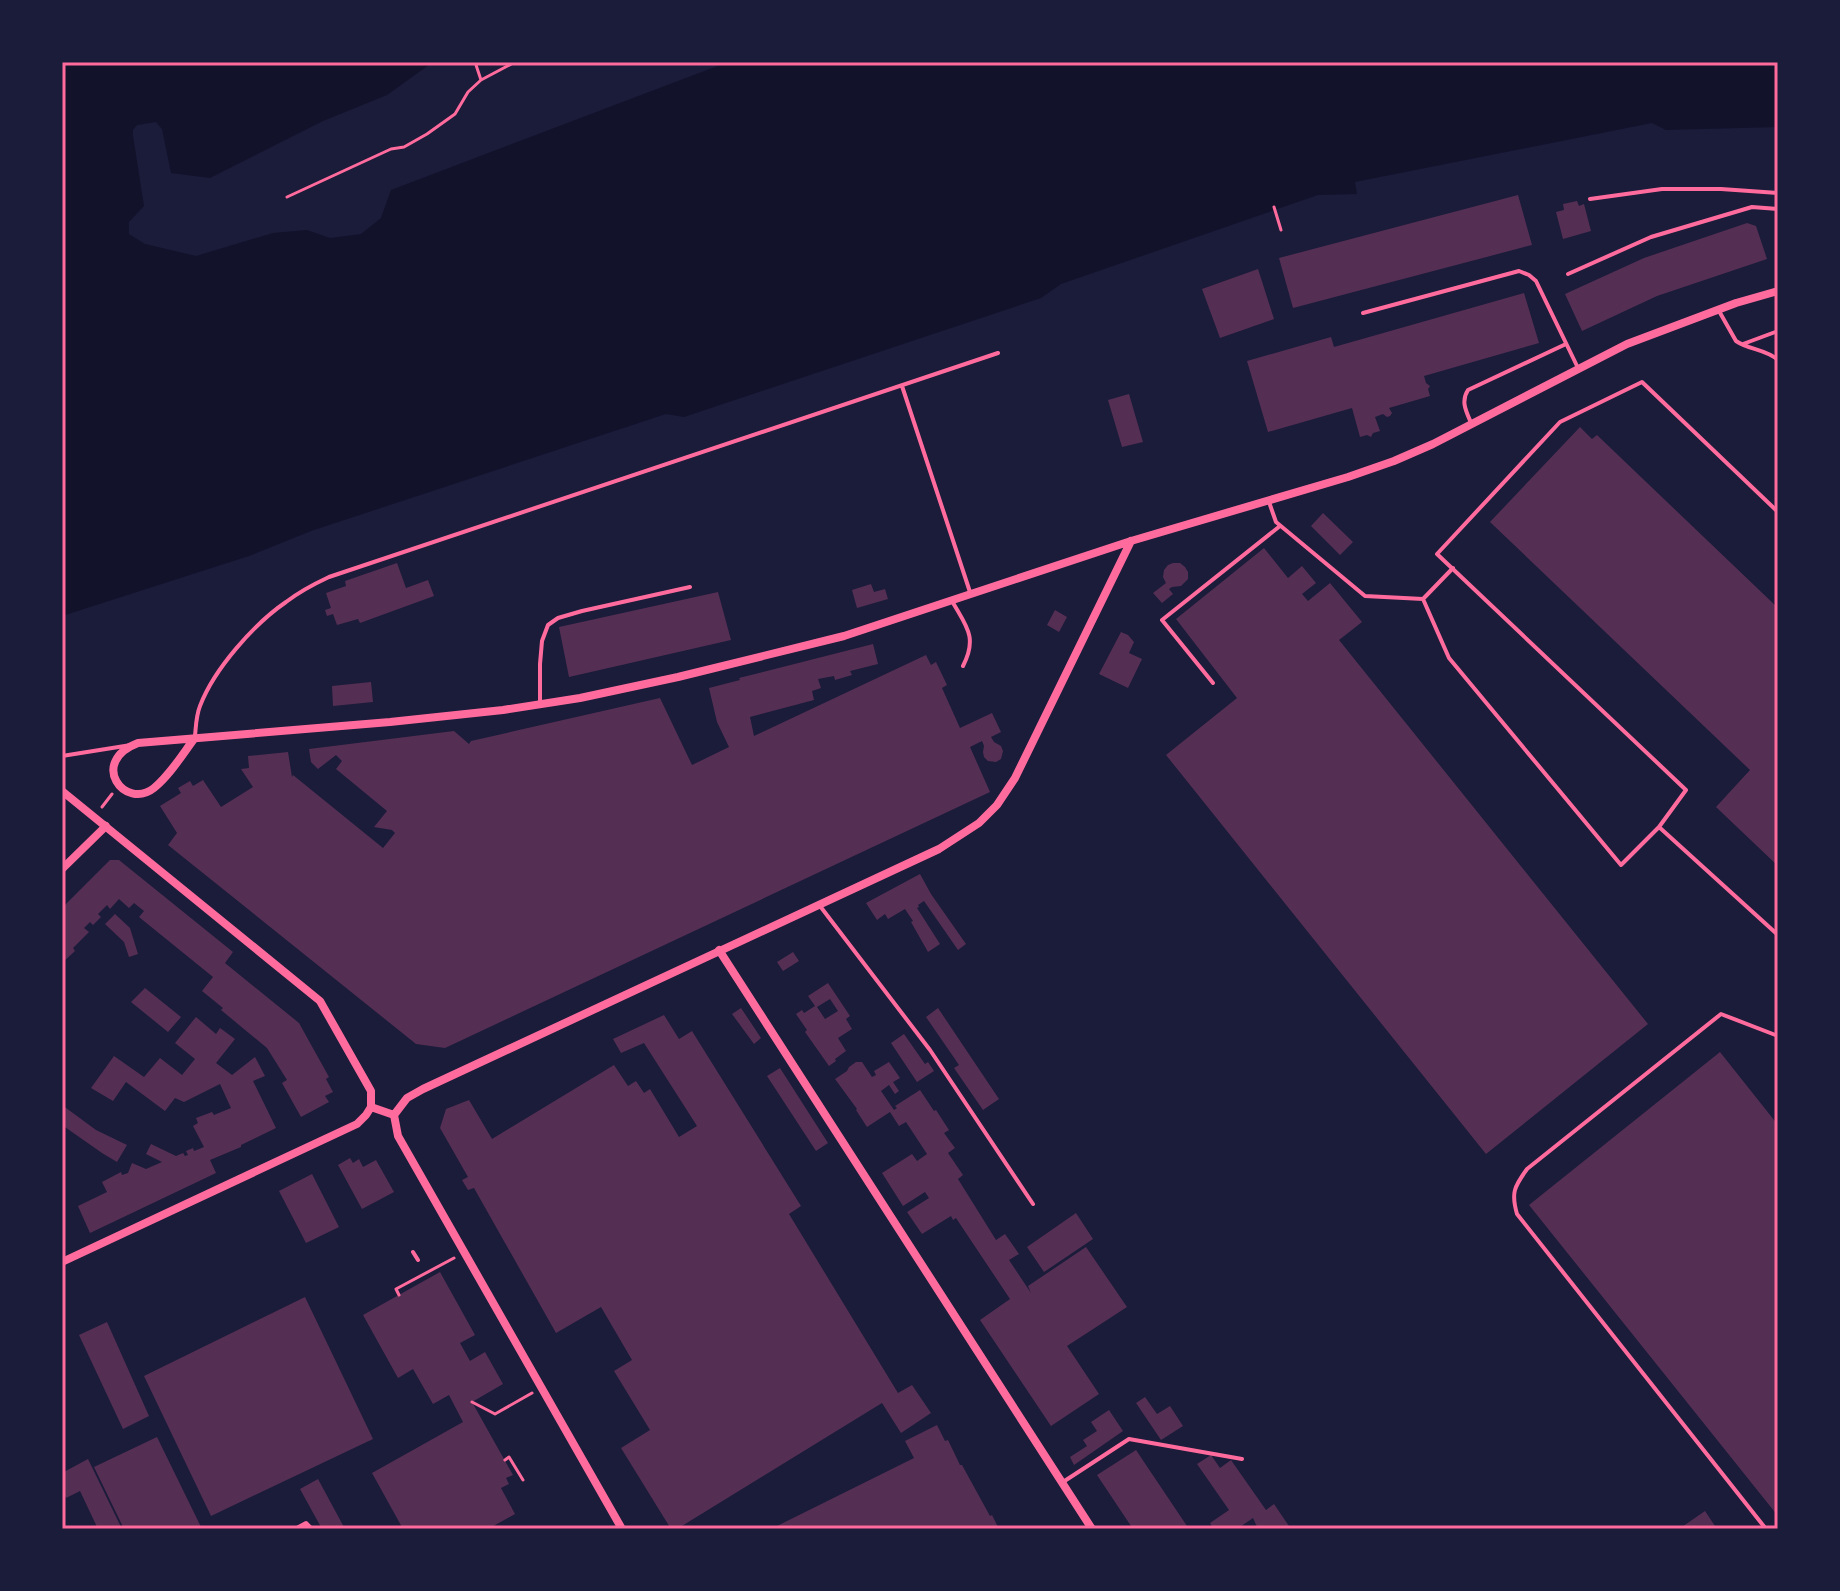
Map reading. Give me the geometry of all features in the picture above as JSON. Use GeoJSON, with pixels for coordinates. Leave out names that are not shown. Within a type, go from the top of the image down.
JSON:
{"type":"FeatureCollection","features":[{"type":"Feature","properties":{"kind":"street"},"geometry":{"type":"LineString","coordinates":[[194,739],[154,787],[144,793],[133,794],[119,785],[112,766],[126,748],[138,743],[390,722],[580,698],[844,636],[1131,541],[1394,461],[1472,425],[1627,344],[1719,309],[1778,291]]}},
{"type":"Feature","properties":{"kind":"street"},"geometry":{"type":"LineString","coordinates":[[622,1529],[398,1136],[394,1115],[407,1098],[423,1089],[939,849],[979,823],[997,805],[1015,778],[1131,541]]}},
{"type":"Feature","properties":{"kind":"street"},"geometry":{"type":"LineString","coordinates":[[62,791],[320,1001],[371,1091],[371,1107],[357,1124],[62,1262]]}},
{"type":"Feature","properties":{"kind":"street"},"geometry":{"type":"LineString","coordinates":[[62,869],[106,826]]}},
{"type":"Feature","properties":{"kind":"street"},"geometry":{"type":"LineString","coordinates":[[719,950],[1092,1529]]}},
{"type":"Feature","properties":{"kind":"street"},"geometry":{"type":"LineString","coordinates":[[371,1107],[394,1115]]}},
{"type":"Feature","properties":{"kind":"lane"},"geometry":{"type":"LineString","coordinates":[[1590,199],[1662,189],[1778,193]]}},
{"type":"Feature","properties":{"kind":"lane"},"geometry":{"type":"LineString","coordinates":[[1568,274],[1651,237],[1752,207],[1778,209]]}},
{"type":"Feature","properties":{"kind":"lane"},"geometry":{"type":"LineString","coordinates":[[1363,313],[1519,271],[1536,281],[1578,368]]}},
{"type":"Feature","properties":{"kind":"lane"},"geometry":{"type":"LineString","coordinates":[[1719,309],[1740,345],[1766,352],[1778,360]]}},
{"type":"Feature","properties":{"kind":"lane"},"geometry":{"type":"LineString","coordinates":[[1740,345],[1778,331]]}},
{"type":"Feature","properties":{"kind":"lane"},"geometry":{"type":"LineString","coordinates":[[1472,425],[1464,404],[1468,390],[1566,344]]}},
{"type":"Feature","properties":{"kind":"lane"},"geometry":{"type":"LineString","coordinates":[[194,739],[200,706],[228,660],[252,631],[298,593],[329,577],[998,353]]}},
{"type":"Feature","properties":{"kind":"lane"},"geometry":{"type":"LineString","coordinates":[[1423,599],[1449,658],[1621,865],[1659,827],[1686,790],[1437,554],[1560,422],[1642,382],[1778,512]]}},
{"type":"Feature","properties":{"kind":"lane"},"geometry":{"type":"LineString","coordinates":[[902,386],[970,594]]}},
{"type":"Feature","properties":{"kind":"lane"},"geometry":{"type":"LineString","coordinates":[[1268,500],[1280,526],[1365,596],[1423,599],[1453,568]]}},
{"type":"Feature","properties":{"kind":"lane"},"geometry":{"type":"LineString","coordinates":[[1213,683],[1162,620],[1280,526]]}},
{"type":"Feature","properties":{"kind":"lane"},"geometry":{"type":"LineString","coordinates":[[540,704],[542,641],[548,625],[558,618],[582,611],[690,587]]}},
{"type":"Feature","properties":{"kind":"lane"},"geometry":{"type":"LineString","coordinates":[[952,601],[970,634],[971,652],[963,666]]}},
{"type":"Feature","properties":{"kind":"lane"},"geometry":{"type":"LineString","coordinates":[[62,756],[138,743]]}},
{"type":"Feature","properties":{"kind":"lane"},"geometry":{"type":"LineString","coordinates":[[1659,827],[1778,935]]}},
{"type":"Feature","properties":{"kind":"lane"},"geometry":{"type":"LineString","coordinates":[[819,904],[930,1050],[1033,1204]]}},
{"type":"Feature","properties":{"kind":"lane"},"geometry":{"type":"LineString","coordinates":[[1766,1529],[1517,1214],[1512,1197],[1517,1182],[1527,1169],[1721,1014],[1778,1036]]}},
{"type":"Feature","properties":{"kind":"lane"},"geometry":{"type":"LineString","coordinates":[[413,1252],[418,1260]]}},
{"type":"Feature","properties":{"kind":"lane"},"geometry":{"type":"LineString","coordinates":[[1063,1482],[1129,1439],[1242,1459]]}},
{"type":"Feature","properties":{"kind":"lane"},"geometry":{"type":"LineString","coordinates":[[295,1529],[306,1523],[312,1529]]}},
{"type":"Feature","properties":{"kind":"path"},"geometry":{"type":"LineString","coordinates":[[475,62],[481,80]]}},
{"type":"Feature","properties":{"kind":"path"},"geometry":{"type":"LineString","coordinates":[[287,197],[391,149],[404,147],[427,134],[455,114],[468,92],[481,80],[515,62]]}},
{"type":"Feature","properties":{"kind":"path"},"geometry":{"type":"LineString","coordinates":[[1274,209],[1281,230]]}},
{"type":"Feature","properties":{"kind":"path"},"geometry":{"type":"LineString","coordinates":[[95,817],[119,785]]}},
{"type":"Feature","properties":{"kind":"path"},"geometry":{"type":"LineString","coordinates":[[399,1295],[396,1289],[443,1263]]}},
{"type":"Feature","properties":{"kind":"path"},"geometry":{"type":"LineString","coordinates":[[472,1402],[495,1414],[525,1397]]}},
{"type":"Feature","properties":{"kind":"path"},"geometry":{"type":"LineString","coordinates":[[505,1460],[509,1457],[523,1480]]}},
{"type":"Feature","properties":{"kind":"shaded area"},"geometry":{"type":"Polygon","coordinates":[[[62,62],[433,62],[387,95],[323,121],[210,178],[171,173],[162,129],[156,122],[137,125],[133,136],[144,206],[129,222],[129,234],[145,244],[196,256],[273,233],[307,230],[330,238],[361,234],[381,218],[391,190],[728,62],[1778,62],[1778,127],[1666,130],[1652,123],[1355,182],[1357,194],[1318,195],[1061,284],[1041,298],[684,417],[666,414],[311,531],[249,556],[62,616],[62,62]]]}},
{"type":"Feature","properties":{"kind":"building"},"geometry":{"type":"Polygon","coordinates":[[[1518,195],[1532,245],[1293,308],[1279,258],[1518,195]]]}},
{"type":"Feature","properties":{"kind":"building"},"geometry":{"type":"Polygon","coordinates":[[[1577,201],[1579,206],[1584,204],[1591,231],[1563,239],[1556,212],[1564,210],[1563,204],[1577,201]]]}},
{"type":"Feature","properties":{"kind":"building"},"geometry":{"type":"Polygon","coordinates":[[[1747,223],[1756,226],[1767,259],[1657,296],[1582,331],[1565,294],[1644,258],[1747,223]]]}},
{"type":"Feature","properties":{"kind":"building"},"geometry":{"type":"Polygon","coordinates":[[[1258,269],[1274,319],[1220,338],[1202,289],[1258,269]]]}},
{"type":"Feature","properties":{"kind":"building"},"geometry":{"type":"Polygon","coordinates":[[[1524,293],[1539,343],[1424,376],[1430,386],[1430,396],[1389,408],[1390,416],[1383,414],[1375,417],[1380,431],[1371,437],[1360,437],[1352,408],[1268,432],[1247,361],[1331,337],[1334,347],[1524,293]]]}},
{"type":"Feature","properties":{"kind":"building"},"geometry":{"type":"Polygon","coordinates":[[[1129,394],[1143,442],[1122,447],[1108,400],[1129,394]]]}},
{"type":"Feature","properties":{"kind":"building"},"geometry":{"type":"Polygon","coordinates":[[[1580,427],[1592,439],[1597,435],[1778,608],[1778,866],[1716,807],[1750,770],[1490,522],[1580,427]]]}},
{"type":"Feature","properties":{"kind":"building"},"geometry":{"type":"Polygon","coordinates":[[[1323,513],[1353,542],[1340,555],[1311,526],[1323,513]]]}},
{"type":"Feature","properties":{"kind":"building"},"geometry":{"type":"Polygon","coordinates":[[[1264,548],[1288,578],[1302,566],[1316,583],[1302,594],[1308,601],[1330,583],[1362,622],[1339,640],[1648,1024],[1486,1154],[1166,755],[1237,698],[1176,619],[1264,548]]]}},
{"type":"Feature","properties":{"kind":"building"},"geometry":{"type":"Polygon","coordinates":[[[397,563],[406,588],[428,580],[434,596],[360,623],[358,619],[337,625],[333,614],[327,616],[325,610],[331,608],[326,593],[346,586],[345,581],[397,563]]]}},
{"type":"Feature","properties":{"kind":"building"},"geometry":{"type":"Polygon","coordinates":[[[1173,563],[1185,567],[1188,579],[1181,586],[1169,589],[1173,594],[1162,603],[1153,593],[1166,583],[1164,570],[1173,563]]]}},
{"type":"Feature","properties":{"kind":"building"},"geometry":{"type":"Polygon","coordinates":[[[871,584],[874,592],[885,589],[888,599],[857,608],[852,590],[871,584]]]}},
{"type":"Feature","properties":{"kind":"building"},"geometry":{"type":"Polygon","coordinates":[[[718,592],[731,640],[569,677],[559,627],[718,592]]]}},
{"type":"Feature","properties":{"kind":"building"},"geometry":{"type":"Polygon","coordinates":[[[1055,610],[1067,617],[1059,632],[1047,625],[1055,610]]]}},
{"type":"Feature","properties":{"kind":"building"},"geometry":{"type":"Polygon","coordinates":[[[1121,632],[1134,642],[1129,653],[1142,659],[1128,688],[1099,674],[1121,632]]]}},
{"type":"Feature","properties":{"kind":"building"},"geometry":{"type":"Polygon","coordinates":[[[873,644],[878,664],[850,671],[852,675],[835,680],[834,676],[818,679],[821,688],[812,691],[814,700],[750,717],[754,736],[926,655],[931,665],[936,662],[947,685],[942,688],[960,728],[992,713],[1001,732],[991,737],[1003,751],[1001,759],[996,762],[984,757],[982,741],[970,747],[990,792],[445,1048],[416,1044],[168,845],[177,833],[160,806],[181,793],[178,788],[190,781],[193,786],[203,780],[221,807],[253,787],[241,769],[249,768],[248,756],[288,752],[292,777],[383,848],[395,833],[374,827],[387,811],[336,769],[342,761],[336,755],[318,769],[311,762],[309,749],[454,731],[469,744],[471,741],[660,698],[692,765],[729,747],[717,722],[709,688],[873,644]]]}},
{"type":"Feature","properties":{"kind":"building"},"geometry":{"type":"Polygon","coordinates":[[[371,682],[373,702],[333,706],[332,686],[371,682]]]}},
{"type":"Feature","properties":{"kind":"building"},"geometry":{"type":"Polygon","coordinates":[[[110,860],[119,860],[233,952],[225,963],[299,1023],[329,1077],[326,1079],[333,1092],[325,1096],[329,1102],[301,1117],[282,1083],[287,1080],[267,1048],[202,991],[213,977],[139,917],[144,911],[134,903],[129,908],[119,899],[110,909],[107,905],[93,925],[90,922],[84,928],[89,932],[62,963],[62,908],[110,860]]]}},
{"type":"Feature","properties":{"kind":"building"},"geometry":{"type":"Polygon","coordinates":[[[920,874],[966,944],[958,950],[924,901],[917,908],[940,944],[928,952],[905,909],[888,919],[885,914],[877,920],[866,903],[920,874]]]}},
{"type":"Feature","properties":{"kind":"building"},"geometry":{"type":"Polygon","coordinates":[[[115,914],[130,928],[138,954],[129,957],[124,942],[105,924],[115,914]]]}},
{"type":"Feature","properties":{"kind":"building"},"geometry":{"type":"Polygon","coordinates":[[[793,952],[799,961],[783,971],[777,962],[793,952]]]}},
{"type":"Feature","properties":{"kind":"building"},"geometry":{"type":"Polygon","coordinates":[[[828,983],[850,1016],[846,1019],[852,1029],[838,1038],[846,1051],[829,1066],[796,1014],[815,1006],[808,996],[828,983]],[[830,999],[817,1007],[825,1019],[838,1011],[830,999]]]}},
{"type":"Feature","properties":{"kind":"building"},"geometry":{"type":"Polygon","coordinates":[[[145,988],[181,1017],[168,1032],[131,1002],[145,988]]]}},
{"type":"Feature","properties":{"kind":"building"},"geometry":{"type":"Polygon","coordinates":[[[741,1008],[761,1038],[754,1044],[732,1014],[741,1008]]]}},
{"type":"Feature","properties":{"kind":"building"},"geometry":{"type":"Polygon","coordinates":[[[938,1008],[999,1099],[983,1110],[954,1068],[959,1065],[926,1017],[938,1008]]]}},
{"type":"Feature","properties":{"kind":"building"},"geometry":{"type":"Polygon","coordinates":[[[664,1015],[679,1039],[692,1031],[801,1206],[789,1214],[898,1393],[912,1385],[931,1413],[901,1433],[882,1403],[677,1529],[671,1529],[621,1448],[650,1430],[614,1371],[632,1360],[601,1307],[556,1333],[474,1188],[468,1190],[462,1180],[468,1177],[440,1128],[446,1109],[469,1100],[492,1139],[614,1065],[628,1086],[636,1081],[644,1093],[650,1089],[679,1137],[697,1126],[644,1043],[621,1053],[613,1039],[664,1015]]]}},
{"type":"Feature","properties":{"kind":"building"},"geometry":{"type":"Polygon","coordinates":[[[196,1017],[216,1034],[220,1028],[235,1039],[216,1063],[232,1075],[255,1057],[265,1076],[253,1081],[276,1128],[210,1160],[216,1173],[90,1233],[78,1206],[107,1192],[102,1182],[121,1172],[122,1175],[128,1173],[132,1163],[146,1169],[162,1162],[146,1154],[151,1144],[176,1156],[183,1153],[185,1156],[188,1155],[186,1151],[204,1147],[193,1126],[198,1123],[196,1118],[231,1108],[220,1084],[184,1102],[175,1098],[165,1111],[126,1082],[113,1101],[91,1088],[114,1056],[144,1077],[160,1058],[182,1075],[195,1059],[175,1043],[196,1017]]]}},
{"type":"Feature","properties":{"kind":"building"},"geometry":{"type":"Polygon","coordinates":[[[904,1034],[925,1064],[928,1062],[934,1071],[917,1082],[891,1043],[904,1034]]]}},
{"type":"Feature","properties":{"kind":"building"},"geometry":{"type":"Polygon","coordinates":[[[1720,1052],[1778,1125],[1778,1516],[1529,1205],[1720,1052]]]}},
{"type":"Feature","properties":{"kind":"building"},"geometry":{"type":"Polygon","coordinates":[[[856,1062],[862,1062],[872,1077],[876,1075],[874,1071],[889,1062],[900,1078],[893,1082],[899,1091],[895,1094],[889,1085],[881,1091],[894,1110],[897,1108],[895,1106],[920,1090],[936,1110],[949,1130],[944,1133],[955,1148],[948,1153],[963,1175],[958,1179],[996,1240],[1005,1234],[1019,1254],[1009,1260],[1031,1293],[1028,1286],[1086,1247],[1127,1307],[1067,1346],[1099,1394],[1051,1426],[980,1320],[1010,1299],[956,1218],[953,1220],[951,1216],[922,1234],[907,1212],[929,1198],[925,1192],[903,1206],[882,1173],[912,1154],[917,1161],[927,1154],[906,1122],[899,1126],[890,1112],[867,1127],[835,1079],[856,1062]]]}},
{"type":"Feature","properties":{"kind":"building"},"geometry":{"type":"Polygon","coordinates":[[[780,1068],[828,1143],[816,1151],[767,1076],[780,1068]]]}},
{"type":"Feature","properties":{"kind":"building"},"geometry":{"type":"Polygon","coordinates":[[[62,1105],[96,1130],[127,1145],[117,1162],[62,1125],[62,1105]]]}},
{"type":"Feature","properties":{"kind":"building"},"geometry":{"type":"Polygon","coordinates":[[[350,1158],[353,1163],[359,1159],[363,1167],[376,1160],[394,1192],[362,1209],[338,1165],[350,1158]]]}},
{"type":"Feature","properties":{"kind":"building"},"geometry":{"type":"Polygon","coordinates":[[[312,1174],[339,1227],[306,1243],[279,1191],[312,1174]]]}},
{"type":"Feature","properties":{"kind":"building"},"geometry":{"type":"Polygon","coordinates":[[[1076,1213],[1093,1239],[1044,1272],[1027,1247],[1076,1213]]]}},
{"type":"Feature","properties":{"kind":"building"},"geometry":{"type":"Polygon","coordinates":[[[440,1272],[475,1335],[460,1343],[470,1361],[485,1352],[503,1384],[472,1402],[513,1475],[506,1478],[509,1484],[501,1488],[515,1514],[488,1529],[403,1529],[372,1473],[463,1422],[449,1395],[433,1404],[413,1369],[398,1378],[363,1315],[440,1272]]]}},
{"type":"Feature","properties":{"kind":"building"},"geometry":{"type":"Polygon","coordinates":[[[305,1297],[373,1439],[211,1516],[144,1376],[305,1297]]]}},
{"type":"Feature","properties":{"kind":"building"},"geometry":{"type":"Polygon","coordinates":[[[107,1322],[149,1416],[123,1429],[79,1335],[107,1322]]]}},
{"type":"Feature","properties":{"kind":"building"},"geometry":{"type":"Polygon","coordinates":[[[1145,1397],[1157,1414],[1170,1406],[1183,1426],[1161,1440],[1136,1403],[1145,1397]]]}},
{"type":"Feature","properties":{"kind":"building"},"geometry":{"type":"Polygon","coordinates":[[[1109,1410],[1123,1431],[1074,1465],[1070,1457],[1087,1446],[1083,1440],[1097,1431],[1091,1422],[1109,1410]]]}},
{"type":"Feature","properties":{"kind":"building"},"geometry":{"type":"Polygon","coordinates":[[[937,1425],[999,1529],[771,1529],[914,1458],[905,1441],[937,1425]]]}},
{"type":"Feature","properties":{"kind":"building"},"geometry":{"type":"Polygon","coordinates":[[[157,1437],[202,1529],[124,1529],[94,1467],[157,1437]]]}},
{"type":"Feature","properties":{"kind":"building"},"geometry":{"type":"Polygon","coordinates":[[[1136,1450],[1189,1529],[1133,1529],[1097,1475],[1136,1450]]]}},
{"type":"Feature","properties":{"kind":"building"},"geometry":{"type":"Polygon","coordinates":[[[1211,1455],[1220,1468],[1231,1460],[1266,1510],[1274,1504],[1291,1529],[1258,1529],[1253,1518],[1237,1529],[1213,1529],[1210,1523],[1229,1510],[1197,1464],[1211,1455]]]}},
{"type":"Feature","properties":{"kind":"building"},"geometry":{"type":"Polygon","coordinates":[[[88,1459],[122,1529],[98,1529],[80,1491],[66,1498],[62,1489],[62,1473],[88,1459]]]}},
{"type":"Feature","properties":{"kind":"building"},"geometry":{"type":"Polygon","coordinates":[[[318,1479],[345,1529],[322,1529],[300,1489],[318,1479]]]}},
{"type":"Feature","properties":{"kind":"building"},"geometry":{"type":"Polygon","coordinates":[[[1705,1511],[1717,1529],[1679,1529],[1705,1511]]]}}]}
